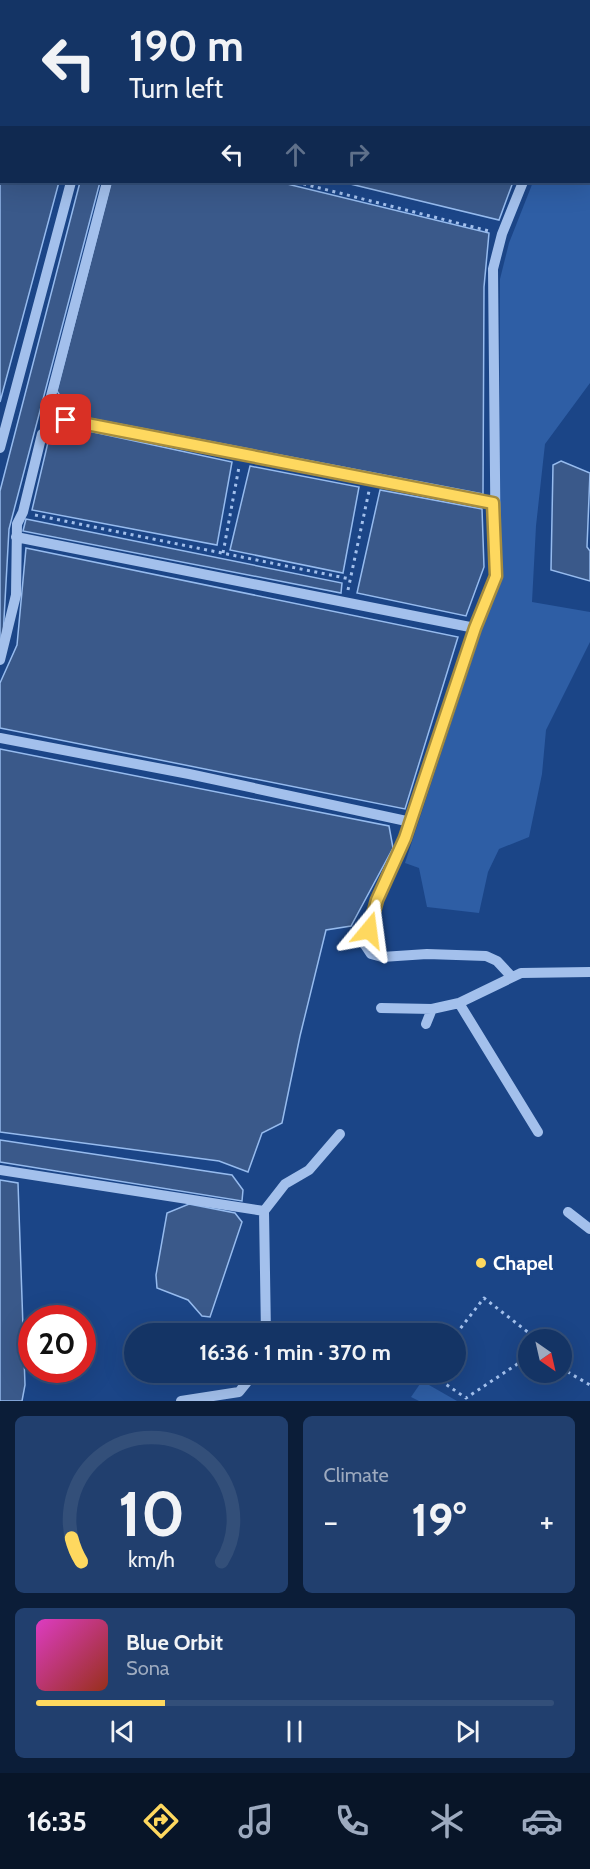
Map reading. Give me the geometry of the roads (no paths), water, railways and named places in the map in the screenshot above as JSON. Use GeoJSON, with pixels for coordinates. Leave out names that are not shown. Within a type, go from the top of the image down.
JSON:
{"type":"FeatureCollection","features":[{"type":"Feature","properties":{"kind":"street"},"geometry":{"type":"LineString","coordinates":[[0,448],[71,183]]}},
{"type":"Feature","properties":{"kind":"street"},"geometry":{"type":"LineString","coordinates":[[66,420],[51,396],[107,183]]}},
{"type":"Feature","properties":{"kind":"street"},"geometry":{"type":"LineString","coordinates":[[511,976],[497,961],[486,956],[428,954],[381,957],[366,950],[363,942],[377,900],[411,822],[475,628],[496,576],[493,503],[493,269],[502,234],[523,183]]}},
{"type":"Feature","properties":{"kind":"street"},"geometry":{"type":"LineString","coordinates":[[0,660],[16,595],[16,524],[23,512],[42,434],[66,420],[241,456],[493,503]]}},
{"type":"Feature","properties":{"kind":"street"},"geometry":{"type":"LineString","coordinates":[[16,537],[475,628]]}},
{"type":"Feature","properties":{"kind":"street"},"geometry":{"type":"LineString","coordinates":[[0,738],[189,774],[411,822]]}},
{"type":"Feature","properties":{"kind":"street"},"geometry":{"type":"LineString","coordinates":[[381,1008],[432,1009],[459,1003],[521,973],[590,972]]}},
{"type":"Feature","properties":{"kind":"street"},"geometry":{"type":"LineString","coordinates":[[459,1003],[538,1132]]}},
{"type":"Feature","properties":{"kind":"street"},"geometry":{"type":"LineString","coordinates":[[426,1024],[432,1009]]}},
{"type":"Feature","properties":{"kind":"street"},"geometry":{"type":"LineString","coordinates":[[266,1323],[264,1211],[285,1184],[309,1170],[340,1134]]}},
{"type":"Feature","properties":{"kind":"street"},"geometry":{"type":"LineString","coordinates":[[0,1170],[264,1211]]}},
{"type":"Feature","properties":{"kind":"street"},"geometry":{"type":"LineString","coordinates":[[568,1212],[590,1229]]}},
{"type":"Feature","properties":{"kind":"street"},"geometry":{"type":"LineString","coordinates":[[181,1401],[239,1392],[246,1383]]}},
{"type":"Feature","properties":{"kind":"place","name":"Chapel"},"geometry":{"type":"Point","coordinates":[481,1263]}}]}
